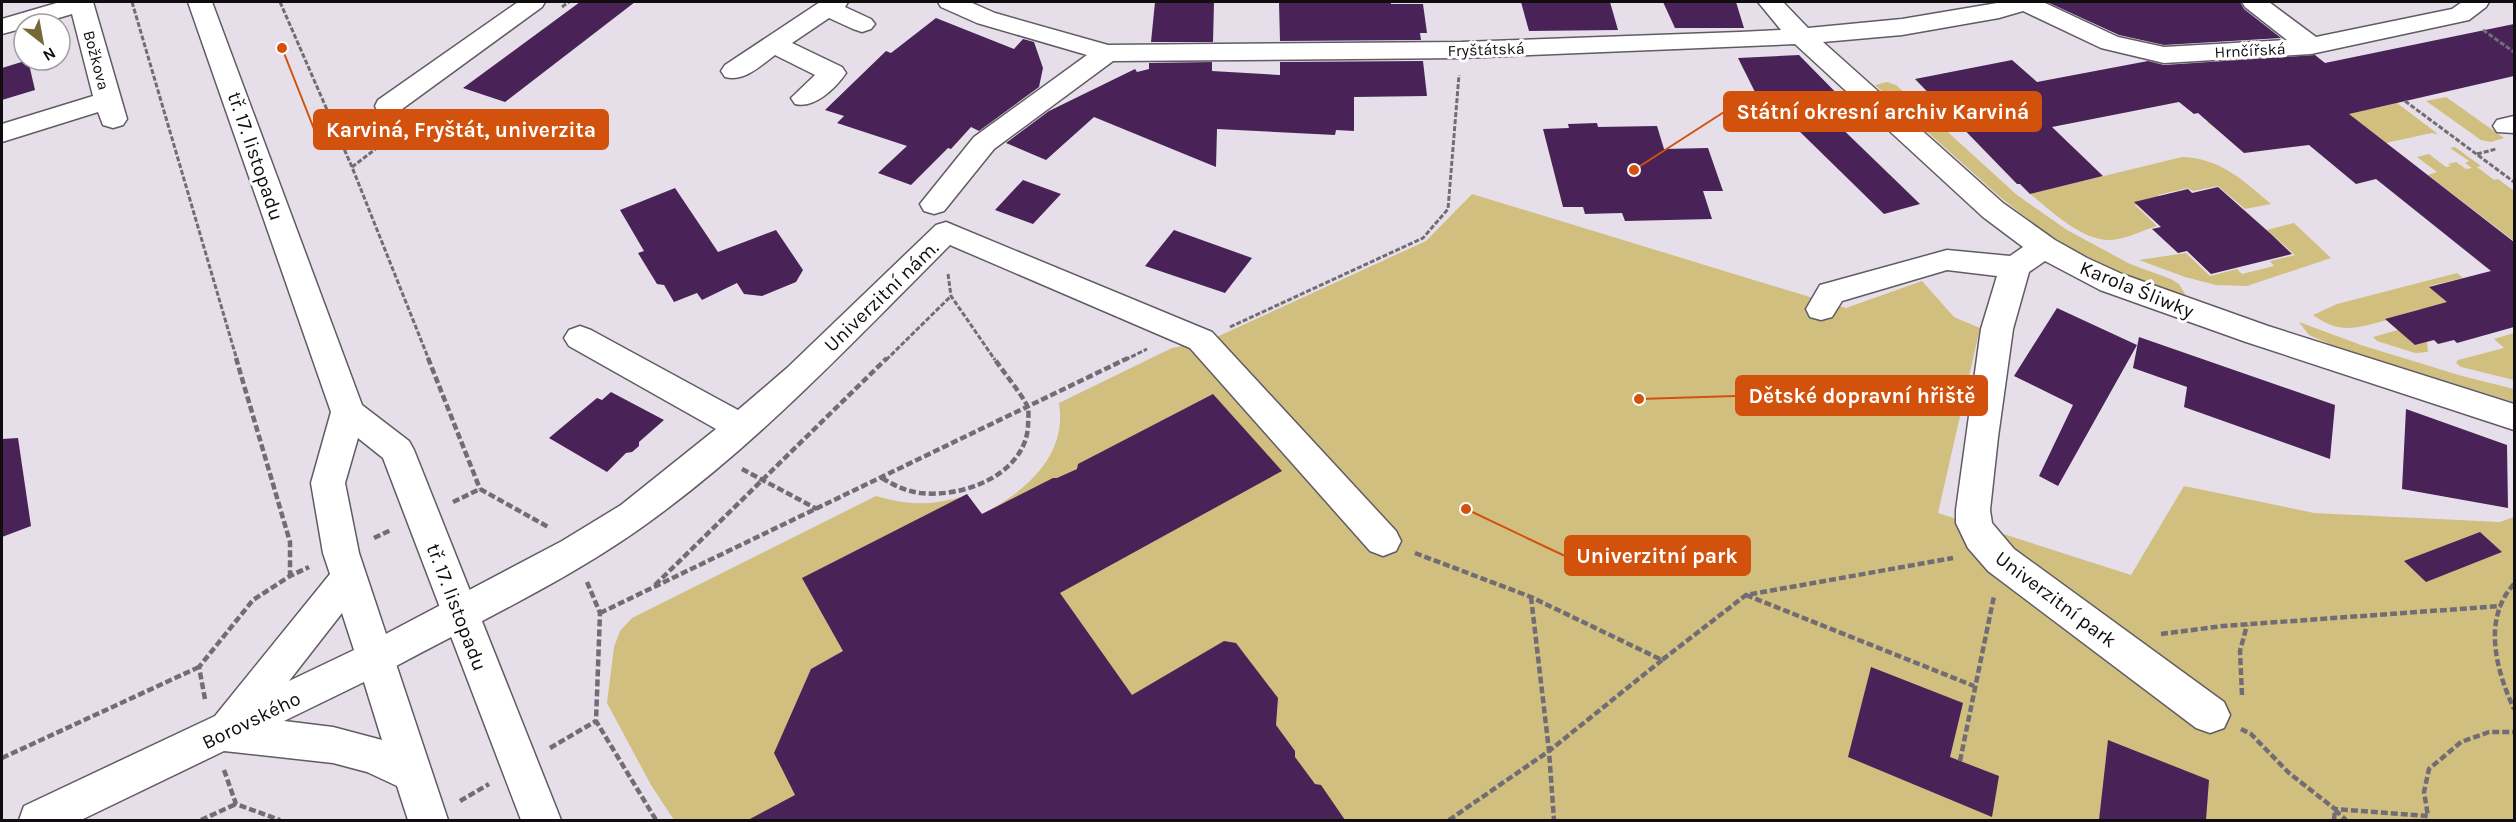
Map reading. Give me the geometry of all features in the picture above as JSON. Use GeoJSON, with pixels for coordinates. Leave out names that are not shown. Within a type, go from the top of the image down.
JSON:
{"type":"FeatureCollection","features":[{"type":"Feature","properties":{"kind":"street"},"geometry":{"type":"LineString","coordinates":[[2,27],[81,2]]}},
{"type":"Feature","properties":{"kind":"street","name":"Božkova"},"geometry":{"type":"LineString","coordinates":[[2,133],[111,110],[81,2]]}},
{"type":"Feature","properties":{"kind":"street","name":"tř. 17. listopadu"},"geometry":{"type":"LineString","coordinates":[[200,2],[348,412],[397,450],[541,820]]}},
{"type":"Feature","properties":{"kind":"street"},"geometry":{"type":"LineString","coordinates":[[388,106],[533,2]]}},
{"type":"Feature","properties":{"kind":"street","name":"Fryštátská"},"geometry":{"type":"LineString","coordinates":[[950,2],[986,18],[1107,52],[1461,50],[1740,40],[1851,33],[1902,27],[1999,11],[2025,2]]}},
{"type":"Feature","properties":{"kind":"street"},"geometry":{"type":"LineString","coordinates":[[986,18],[1006,2]]}},
{"type":"Feature","properties":{"kind":"street","name":"Karola Śliwky"},"geometry":{"type":"LineString","coordinates":[[1770,2],[1801,36],[1993,210],[2044,247],[2111,282],[2257,334],[2514,417]]}},
{"type":"Feature","properties":{"kind":"street","name":"Hrnčířská"},"geometry":{"type":"LineString","coordinates":[[2025,2],[2110,43],[2164,55],[2311,46],[2468,8]]}},
{"type":"Feature","properties":{"kind":"street"},"geometry":{"type":"LineString","coordinates":[[2254,2],[2311,46]]}},
{"type":"Feature","properties":{"kind":"street"},"geometry":{"type":"LineString","coordinates":[[734,71],[831,5],[862,24]]}},
{"type":"Feature","properties":{"kind":"street"},"geometry":{"type":"LineString","coordinates":[[773,44],[833,73],[804,98]]}},
{"type":"Feature","properties":{"kind":"street"},"geometry":{"type":"LineString","coordinates":[[940,218],[984,143],[1107,52]]}},
{"type":"Feature","properties":{"kind":"street","name":"Univerzitní nám."},"geometry":{"type":"LineString","coordinates":[[460,614],[575,552],[633,515],[712,453],[798,376],[940,218],[1192,336],[1383,541]]}},
{"type":"Feature","properties":{"kind":"street"},"geometry":{"type":"LineString","coordinates":[[1821,309],[1831,293],[1947,260],[2015,267],[2044,247]]}},
{"type":"Feature","properties":{"kind":"street","name":"Univerzitní park"},"geometry":{"type":"LineString","coordinates":[[2015,267],[1997,328],[1980,437],[1973,510],[1974,523],[1981,538],[1996,555],[2210,715]]}},
{"type":"Feature","properties":{"kind":"street"},"geometry":{"type":"LineString","coordinates":[[580,338],[740,427]]}},
{"type":"Feature","properties":{"kind":"street"},"geometry":{"type":"LineString","coordinates":[[348,412],[328,483],[341,552],[428,820]]}},
{"type":"Feature","properties":{"kind":"street"},"geometry":{"type":"LineString","coordinates":[[225,733],[349,577]]}},
{"type":"Feature","properties":{"kind":"street","name":"Borovského"},"geometry":{"type":"LineString","coordinates":[[39,820],[225,733],[460,614]]}},
{"type":"Feature","properties":{"kind":"street"},"geometry":{"type":"LineString","coordinates":[[225,733],[333,745],[373,755],[412,772]]}},
{"type":"Feature","properties":{"kind":"path"},"geometry":{"type":"LineString","coordinates":[[132,2],[290,542],[290,576]]}},
{"type":"Feature","properties":{"kind":"path"},"geometry":{"type":"LineString","coordinates":[[280,2],[351,167],[480,489]]}},
{"type":"Feature","properties":{"kind":"path"},"geometry":{"type":"LineString","coordinates":[[2468,8],[2514,52]]}},
{"type":"Feature","properties":{"kind":"path"},"geometry":{"type":"LineString","coordinates":[[600,613],[1028,406],[1423,238],[1448,209],[1461,50]]}},
{"type":"Feature","properties":{"kind":"path"},"geometry":{"type":"LineString","coordinates":[[2405,101],[2514,182]]}},
{"type":"Feature","properties":{"kind":"path"},"geometry":{"type":"LineString","coordinates":[[882,478],[906,491],[931,494],[969,489],[1000,473],[1022,451],[1028,428],[1028,406],[951,296],[940,218]]}},
{"type":"Feature","properties":{"kind":"path"},"geometry":{"type":"LineString","coordinates":[[651,589],[951,296]]}},
{"type":"Feature","properties":{"kind":"path"},"geometry":{"type":"LineString","coordinates":[[712,453],[818,509]]}},
{"type":"Feature","properties":{"kind":"path"},"geometry":{"type":"LineString","coordinates":[[1383,541],[1531,597],[1662,660]]}},
{"type":"Feature","properties":{"kind":"path"},"geometry":{"type":"LineString","coordinates":[[1449,820],[1549,751],[1746,595],[1996,555],[1960,761]]}},
{"type":"Feature","properties":{"kind":"path"},"geometry":{"type":"LineString","coordinates":[[2514,585],[2508,589],[2494,629],[2504,690],[2514,710]]}},
{"type":"Feature","properties":{"kind":"path"},"geometry":{"type":"LineString","coordinates":[[1746,595],[1974,686]]}},
{"type":"Feature","properties":{"kind":"path"},"geometry":{"type":"LineString","coordinates":[[1531,597],[1549,751],[1554,820]]}},
{"type":"Feature","properties":{"kind":"path"},"geometry":{"type":"LineString","coordinates":[[2117,646],[2166,632],[2501,606]]}},
{"type":"Feature","properties":{"kind":"path"},"geometry":{"type":"LineString","coordinates":[[2243,699],[2240,651],[2247,625]]}},
{"type":"Feature","properties":{"kind":"path"},"geometry":{"type":"LineString","coordinates":[[2,758],[199,667]]}},
{"type":"Feature","properties":{"kind":"path"},"geometry":{"type":"LineString","coordinates":[[2210,715],[2251,734],[2289,773],[2346,820]]}},
{"type":"Feature","properties":{"kind":"path"},"geometry":{"type":"LineString","coordinates":[[596,721],[656,820]]}},
{"type":"Feature","properties":{"kind":"path"},"geometry":{"type":"LineString","coordinates":[[2249,722],[2251,734]]}},
{"type":"Feature","properties":{"kind":"path"},"geometry":{"type":"LineString","coordinates":[[2335,809],[2429,818],[2424,792],[2429,769],[2461,742],[2490,732],[2514,732]]}},
{"type":"Feature","properties":{"kind":"path"},"geometry":{"type":"LineString","coordinates":[[201,820],[236,804]]}},
{"type":"Feature","properties":{"kind":"path"},"geometry":{"type":"LineString","coordinates":[[2334,820],[2335,809]]}},
{"type":"Feature","properties":{"kind":"shaded area"},"geometry":{"type":"Polygon","coordinates":[[[1887,82],[1896,85],[2017,195],[2067,230],[2130,264],[2171,279],[2179,284],[2188,299],[2131,277],[2081,254],[2042,230],[2000,197],[1875,85],[1887,82]]]}},
{"type":"Feature","properties":{"kind":"shaded area"},"geometry":{"type":"Polygon","coordinates":[[[2332,95],[2359,100],[2371,109],[2397,103],[2438,134],[2431,133],[2386,143],[2278,119],[2220,132],[2207,122],[2332,95]]]}},
{"type":"Feature","properties":{"kind":"shaded area"},"geometry":{"type":"Polygon","coordinates":[[[2446,97],[2504,138],[2491,142],[2481,140],[2426,101],[2446,97]]]}},
{"type":"Feature","properties":{"kind":"shaded area"},"geometry":{"type":"Polygon","coordinates":[[[2455,147],[2481,166],[2477,167],[2494,180],[2498,179],[2514,191],[2514,241],[2428,175],[2437,172],[2417,157],[2429,154],[2446,167],[2456,162],[2466,169],[2472,168],[2465,163],[2469,161],[2450,148],[2455,147]]]}},
{"type":"Feature","properties":{"kind":"shaded area"},"geometry":{"type":"Polygon","coordinates":[[[2182,157],[2196,158],[2219,166],[2241,179],[2271,204],[2245,209],[2218,186],[2193,191],[2188,188],[2158,195],[2161,199],[2135,205],[2157,226],[2111,240],[2089,236],[2078,230],[2030,194],[2182,157]]]}},
{"type":"Feature","properties":{"kind":"shaded area"},"geometry":{"type":"Polygon","coordinates":[[[1472,194],[1846,308],[1922,281],[1954,317],[1980,328],[1938,513],[2131,575],[2184,486],[2314,513],[2500,522],[2514,517],[2514,820],[674,820],[651,785],[607,703],[614,647],[620,631],[632,618],[876,496],[918,503],[961,497],[982,514],[1027,484],[1050,456],[1057,440],[1060,422],[1059,403],[1172,348],[1208,341],[1426,241],[1472,194]]]}},
{"type":"Feature","properties":{"kind":"shaded area"},"geometry":{"type":"Polygon","coordinates":[[[2294,223],[2331,258],[2247,286],[2216,285],[2185,277],[2139,260],[2186,253],[2210,276],[2237,269],[2242,274],[2274,266],[2270,261],[2295,255],[2267,230],[2294,223]]]}},
{"type":"Feature","properties":{"kind":"shaded area"},"geometry":{"type":"Polygon","coordinates":[[[2457,273],[2463,278],[2429,286],[2450,304],[2424,312],[2420,309],[2376,323],[2349,328],[2332,325],[2313,315],[2337,304],[2457,273]]]}},
{"type":"Feature","properties":{"kind":"shaded area"},"geometry":{"type":"Polygon","coordinates":[[[2299,322],[2361,345],[2462,376],[2514,389],[2514,402],[2336,347],[2309,335],[2299,322]]]}},
{"type":"Feature","properties":{"kind":"shaded area"},"geometry":{"type":"Polygon","coordinates":[[[2398,330],[2415,345],[2427,342],[2428,352],[2415,353],[2377,341],[2373,337],[2398,330]]]}},
{"type":"Feature","properties":{"kind":"shaded area"},"geometry":{"type":"Polygon","coordinates":[[[2514,333],[2514,380],[2461,367],[2456,363],[2458,360],[2504,348],[2494,339],[2514,333]]]}},
{"type":"Feature","properties":{"kind":"building"},"geometry":{"type":"Polygon","coordinates":[[[580,2],[635,2],[505,102],[463,88],[580,2]]]}},
{"type":"Feature","properties":{"kind":"building"},"geometry":{"type":"Polygon","coordinates":[[[1155,2],[1214,2],[1213,42],[1151,42],[1155,2]]]}},
{"type":"Feature","properties":{"kind":"building"},"geometry":{"type":"Polygon","coordinates":[[[1521,2],[1610,2],[1618,30],[1529,31],[1521,2]]]}},
{"type":"Feature","properties":{"kind":"building"},"geometry":{"type":"Polygon","coordinates":[[[1663,2],[1736,2],[1744,28],[1675,28],[1663,2]]]}},
{"type":"Feature","properties":{"kind":"building"},"geometry":{"type":"Polygon","coordinates":[[[2047,2],[2240,2],[2244,9],[2281,38],[2164,45],[2119,35],[2047,2]]]}},
{"type":"Feature","properties":{"kind":"building"},"geometry":{"type":"Polygon","coordinates":[[[1279,3],[1423,4],[1427,33],[1420,33],[1421,40],[1280,41],[1279,3]]]}},
{"type":"Feature","properties":{"kind":"building"},"geometry":{"type":"Polygon","coordinates":[[[936,18],[1014,49],[1023,39],[1034,42],[1043,68],[1039,87],[979,131],[971,127],[951,149],[948,148],[911,185],[878,173],[907,146],[837,123],[844,116],[825,110],[886,51],[891,53],[936,18]]]}},
{"type":"Feature","properties":{"kind":"building"},"geometry":{"type":"Polygon","coordinates":[[[2514,24],[2514,76],[2349,114],[2514,242],[2514,327],[2457,343],[2454,340],[2438,344],[2434,340],[2415,345],[2385,319],[2447,302],[2429,287],[2491,271],[2376,179],[2356,184],[2309,145],[2244,153],[2198,113],[2194,114],[2179,102],[2052,127],[2103,176],[2030,194],[2020,184],[2017,184],[1915,79],[2012,60],[2037,82],[2148,61],[2164,65],[2315,55],[2325,63],[2514,24]]]}},
{"type":"Feature","properties":{"kind":"building"},"geometry":{"type":"Polygon","coordinates":[[[1799,55],[1852,109],[1828,115],[1920,204],[1884,214],[1795,127],[1783,130],[1759,92],[1755,92],[1738,58],[1799,55]]]}},
{"type":"Feature","properties":{"kind":"building"},"geometry":{"type":"Polygon","coordinates":[[[1423,61],[1427,96],[1354,97],[1354,131],[1336,130],[1335,135],[1217,129],[1216,167],[1094,117],[1046,160],[1006,143],[1049,111],[1135,69],[1137,72],[1149,69],[1149,63],[1212,62],[1212,71],[1280,75],[1280,62],[1423,61]]]}},
{"type":"Feature","properties":{"kind":"building"},"geometry":{"type":"Polygon","coordinates":[[[12,65],[12,72],[31,72],[35,90],[2,100],[2,68],[12,65]]]}},
{"type":"Feature","properties":{"kind":"building"},"geometry":{"type":"Polygon","coordinates":[[[1597,123],[1598,127],[1657,126],[1664,149],[1708,148],[1723,191],[1703,191],[1712,219],[1625,221],[1622,213],[1585,214],[1583,207],[1563,207],[1543,129],[1569,128],[1568,124],[1597,123]]]}},
{"type":"Feature","properties":{"kind":"building"},"geometry":{"type":"Polygon","coordinates":[[[1023,180],[1061,194],[1033,224],[995,210],[1023,180]]]}},
{"type":"Feature","properties":{"kind":"building"},"geometry":{"type":"Polygon","coordinates":[[[2218,187],[2292,254],[2211,274],[2187,251],[2178,253],[2152,229],[2161,227],[2134,202],[2188,189],[2192,193],[2218,187]]]}},
{"type":"Feature","properties":{"kind":"building"},"geometry":{"type":"Polygon","coordinates":[[[675,188],[718,252],[776,230],[803,270],[796,282],[762,296],[744,294],[737,283],[702,300],[697,293],[674,302],[664,285],[657,284],[638,253],[644,251],[620,210],[675,188]]]}},
{"type":"Feature","properties":{"kind":"building"},"geometry":{"type":"Polygon","coordinates":[[[1174,230],[1252,258],[1225,293],[1145,266],[1174,230]]]}},
{"type":"Feature","properties":{"kind":"building"},"geometry":{"type":"Polygon","coordinates":[[[2057,308],[2137,345],[2058,486],[2039,476],[2073,405],[2014,376],[2057,308]]]}},
{"type":"Feature","properties":{"kind":"building"},"geometry":{"type":"Polygon","coordinates":[[[2139,337],[2335,405],[2330,459],[2184,407],[2187,387],[2133,368],[2139,337]]]}},
{"type":"Feature","properties":{"kind":"building"},"geometry":{"type":"Polygon","coordinates":[[[611,392],[664,420],[639,442],[639,446],[632,452],[626,453],[607,472],[549,438],[597,398],[602,400],[611,392]]]}},
{"type":"Feature","properties":{"kind":"building"},"geometry":{"type":"Polygon","coordinates":[[[1213,394],[1282,471],[1060,593],[1132,695],[1224,641],[1236,643],[1278,698],[1276,725],[1295,751],[1295,757],[1315,784],[1321,785],[1345,820],[748,820],[795,795],[774,753],[811,669],[843,651],[802,578],[967,494],[982,514],[1053,478],[1077,469],[1078,464],[1213,394]]]}},
{"type":"Feature","properties":{"kind":"building"},"geometry":{"type":"Polygon","coordinates":[[[2406,409],[2507,445],[2508,508],[2402,489],[2406,409]]]}},
{"type":"Feature","properties":{"kind":"building"},"geometry":{"type":"Polygon","coordinates":[[[18,438],[31,526],[2,537],[2,439],[18,438]]]}},
{"type":"Feature","properties":{"kind":"building"},"geometry":{"type":"Polygon","coordinates":[[[2480,532],[2502,552],[2426,582],[2404,561],[2480,532]]]}},
{"type":"Feature","properties":{"kind":"building"},"geometry":{"type":"Polygon","coordinates":[[[1871,667],[1963,703],[1950,757],[1999,776],[1992,817],[1848,757],[1871,667]]]}},
{"type":"Feature","properties":{"kind":"building"},"geometry":{"type":"Polygon","coordinates":[[[2108,740],[2209,780],[2206,820],[2099,820],[2108,740]]]}},
{"type":"Feature","properties":{"kind":"place","name":"Karviná, Fryštát, univerzita"},"geometry":{"type":"Point","coordinates":[282,48]}},
{"type":"Feature","properties":{"kind":"place","name":"Státní okresní archiv Karviná"},"geometry":{"type":"Point","coordinates":[1634,170]}},
{"type":"Feature","properties":{"kind":"place","name":"Dětské dopravní hřiště"},"geometry":{"type":"Point","coordinates":[1639,399]}},
{"type":"Feature","properties":{"kind":"place","name":"Univerzitní park"},"geometry":{"type":"Point","coordinates":[1466,509]}}]}
